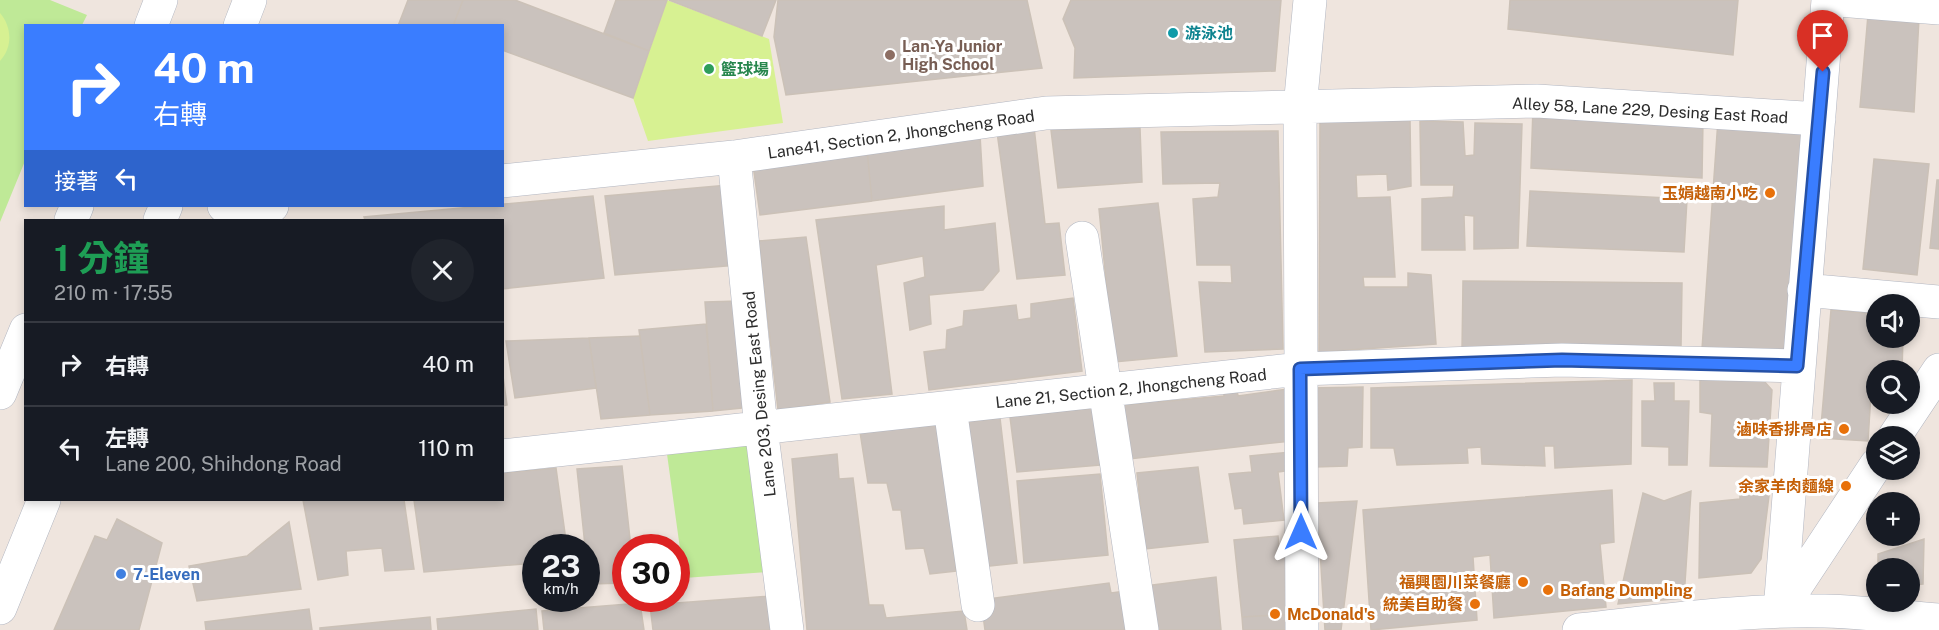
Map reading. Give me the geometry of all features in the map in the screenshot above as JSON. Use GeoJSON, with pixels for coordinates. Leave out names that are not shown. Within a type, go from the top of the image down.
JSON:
{"type":"FeatureCollection","features":[{"type":"Feature","properties":{"kind":"street"},"geometry":{"type":"LineString","coordinates":[[241,24],[250,0]]}},
{"type":"Feature","properties":{"kind":"street"},"geometry":{"type":"LineString","coordinates":[[1302,630],[1300,108],[1310,0]]}},
{"type":"Feature","properties":{"kind":"street"},"geometry":{"type":"LineString","coordinates":[[1771,621],[1820,119],[1828,0]]}},
{"type":"Feature","properties":{"kind":"street"},"geometry":{"type":"LineString","coordinates":[[1839,0],[1939,8]]}},
{"type":"Feature","properties":{"kind":"street","name":"Alley 58, Lane 229, Desing East Road"},"geometry":{"type":"LineString","coordinates":[[1300,108],[1537,100],[1820,119]]}},
{"type":"Feature","properties":{"kind":"street","name":"Lane41, Section 2, Jhongcheng Road"},"geometry":{"type":"LineString","coordinates":[[504,182],[734,157],[1046,113],[1300,108]]}},
{"type":"Feature","properties":{"kind":"street","name":"Lane 203, Desing East Road"},"geometry":{"type":"LineString","coordinates":[[734,157],[761,428],[787,630]]}},
{"type":"Feature","properties":{"kind":"street"},"geometry":{"type":"LineString","coordinates":[[238,207],[262,207]]}},
{"type":"Feature","properties":{"kind":"street"},"geometry":{"type":"LineString","coordinates":[[1082,238],[1103,391],[1142,630]]}},
{"type":"Feature","properties":{"kind":"street"},"geometry":{"type":"LineString","coordinates":[[1804,290],[1939,302]]}},
{"type":"Feature","properties":{"kind":"street"},"geometry":{"type":"LineString","coordinates":[[2,384],[24,334]]}},
{"type":"Feature","properties":{"kind":"street","name":"Lane 21, Section 2, Jhongcheng Road"},"geometry":{"type":"LineString","coordinates":[[504,456],[1300,369],[1562,360],[1797,366]]}},
{"type":"Feature","properties":{"kind":"street"},"geometry":{"type":"LineString","coordinates":[[1902,426],[1939,370]]}},
{"type":"Feature","properties":{"kind":"street"},"geometry":{"type":"LineString","coordinates":[[950,408],[978,605]]}},
{"type":"Feature","properties":{"kind":"street"},"geometry":{"type":"LineString","coordinates":[[1771,621],[1866,480]]}},
{"type":"Feature","properties":{"kind":"street"},"geometry":{"type":"LineString","coordinates":[[0,608],[44,501]]}},
{"type":"Feature","properties":{"kind":"street"},"geometry":{"type":"LineString","coordinates":[[1579,630],[1724,613],[1771,621],[1826,611],[1935,623]]}},
{"type":"Feature","properties":{"kind":"green space"},"geometry":{"type":"Polygon","coordinates":[[[0,0],[50,0],[87,15],[82,24],[24,24],[24,163],[0,222],[0,0]]]}},
{"type":"Feature","properties":{"kind":"green space","name":"籃球場"},"geometry":{"type":"Polygon","coordinates":[[[667,0],[769,39],[783,123],[648,141],[633,98],[667,0]]]}},
{"type":"Feature","properties":{"kind":"green space"},"geometry":{"type":"Polygon","coordinates":[[[0,13],[7,24],[9,43],[0,61],[0,13]]]}},
{"type":"Feature","properties":{"kind":"green space"},"geometry":{"type":"Polygon","coordinates":[[[754,443],[769,572],[690,578],[690,534],[678,534],[667,454],[754,443]]]}},
{"type":"Feature","properties":{"kind":"building"},"geometry":{"type":"Polygon","coordinates":[[[408,0],[463,0],[454,24],[399,24],[408,0]]]}},
{"type":"Feature","properties":{"kind":"building"},"geometry":{"type":"Polygon","coordinates":[[[463,0],[515,0],[649,51],[633,98],[504,51],[504,24],[454,24],[463,0]]]}},
{"type":"Feature","properties":{"kind":"building"},"geometry":{"type":"Polygon","coordinates":[[[616,0],[667,0],[649,51],[604,33],[616,0]]]}},
{"type":"Feature","properties":{"kind":"building"},"geometry":{"type":"Polygon","coordinates":[[[669,0],[776,0],[762,36],[669,0]]]}},
{"type":"Feature","properties":{"kind":"building"},"geometry":{"type":"Polygon","coordinates":[[[778,0],[1027,0],[1042,68],[786,95],[774,37],[778,0]]]}},
{"type":"Feature","properties":{"kind":"building","name":"游泳池"},"geometry":{"type":"Polygon","coordinates":[[[1071,0],[1281,0],[1275,71],[1074,78],[1075,48],[1063,19],[1071,0]]]}},
{"type":"Feature","properties":{"kind":"building"},"geometry":{"type":"Polygon","coordinates":[[[1510,0],[1738,0],[1733,55],[1508,29],[1510,0]]]}},
{"type":"Feature","properties":{"kind":"building"},"geometry":{"type":"Polygon","coordinates":[[[1868,15],[1919,18],[1914,112],[1860,107],[1868,15]]]}},
{"type":"Feature","properties":{"kind":"building"},"geometry":{"type":"Polygon","coordinates":[[[1533,108],[1703,120],[1702,178],[1531,168],[1533,108]]]}},
{"type":"Feature","properties":{"kind":"building"},"geometry":{"type":"Polygon","coordinates":[[[1320,117],[1410,119],[1411,186],[1388,190],[1387,174],[1356,175],[1357,198],[1390,197],[1395,277],[1363,277],[1364,287],[1408,287],[1408,273],[1431,275],[1436,344],[1319,352],[1320,117]]]}},
{"type":"Feature","properties":{"kind":"building"},"geometry":{"type":"Polygon","coordinates":[[[1718,120],[1806,125],[1785,354],[1702,349],[1718,120]]]}},
{"type":"Feature","properties":{"kind":"building"},"geometry":{"type":"Polygon","coordinates":[[[1420,121],[1463,122],[1465,156],[1474,155],[1475,123],[1522,124],[1518,248],[1474,249],[1474,216],[1464,215],[1465,250],[1422,250],[1422,199],[1453,197],[1454,185],[1421,185],[1420,121]]]}},
{"type":"Feature","properties":{"kind":"building"},"geometry":{"type":"Polygon","coordinates":[[[1034,127],[1045,224],[1059,223],[1065,275],[1017,279],[997,132],[1034,127]]]}},
{"type":"Feature","properties":{"kind":"building"},"geometry":{"type":"Polygon","coordinates":[[[1140,128],[1142,182],[1058,188],[1051,130],[1140,128]]]}},
{"type":"Feature","properties":{"kind":"building"},"geometry":{"type":"Polygon","coordinates":[[[1278,131],[1283,349],[1205,352],[1199,282],[1232,283],[1231,265],[1197,265],[1193,199],[1218,197],[1220,183],[1163,184],[1161,132],[1278,131]]]}},
{"type":"Feature","properties":{"kind":"building"},"geometry":{"type":"Polygon","coordinates":[[[980,135],[983,186],[872,201],[867,150],[980,135]]]}},
{"type":"Feature","properties":{"kind":"building"},"geometry":{"type":"Polygon","coordinates":[[[867,150],[872,201],[760,215],[753,165],[867,150]]]}},
{"type":"Feature","properties":{"kind":"building"},"geometry":{"type":"Polygon","coordinates":[[[1874,159],[1929,164],[1917,275],[1863,269],[1874,159]]]}},
{"type":"Feature","properties":{"kind":"building"},"geometry":{"type":"Polygon","coordinates":[[[1937,180],[1939,180],[1939,249],[1930,248],[1937,180]]]}},
{"type":"Feature","properties":{"kind":"building"},"geometry":{"type":"Polygon","coordinates":[[[728,185],[738,265],[615,275],[605,196],[728,185]]]}},
{"type":"Feature","properties":{"kind":"building"},"geometry":{"type":"Polygon","coordinates":[[[1530,191],[1687,199],[1684,252],[1527,246],[1530,191]]]}},
{"type":"Feature","properties":{"kind":"building"},"geometry":{"type":"Polygon","coordinates":[[[593,196],[604,278],[504,289],[504,219],[365,219],[364,217],[473,207],[504,207],[504,204],[593,196]]]}},
{"type":"Feature","properties":{"kind":"building"},"geometry":{"type":"Polygon","coordinates":[[[1158,203],[1177,356],[1114,362],[1099,209],[1158,203]]]}},
{"type":"Feature","properties":{"kind":"building"},"geometry":{"type":"Polygon","coordinates":[[[944,206],[944,230],[995,223],[999,271],[983,290],[929,295],[931,324],[910,330],[904,283],[925,277],[923,256],[876,265],[892,394],[842,399],[816,220],[944,206]]]}},
{"type":"Feature","properties":{"kind":"building"},"geometry":{"type":"Polygon","coordinates":[[[806,237],[830,402],[778,410],[759,241],[806,237]]]}},
{"type":"Feature","properties":{"kind":"building"},"geometry":{"type":"Polygon","coordinates":[[[1463,281],[1682,283],[1681,347],[1462,351],[1463,281]]]}},
{"type":"Feature","properties":{"kind":"building"},"geometry":{"type":"Polygon","coordinates":[[[1073,298],[1082,371],[929,390],[924,352],[946,349],[947,330],[963,326],[964,311],[1016,305],[1018,320],[1031,318],[1031,304],[1073,298]]]}},
{"type":"Feature","properties":{"kind":"building"},"geometry":{"type":"Polygon","coordinates":[[[739,301],[752,407],[713,411],[705,302],[739,301]]]}},
{"type":"Feature","properties":{"kind":"building"},"geometry":{"type":"Polygon","coordinates":[[[1831,310],[1866,313],[1866,348],[1903,348],[1902,360],[1866,360],[1866,414],[1870,414],[1869,426],[1866,426],[1866,441],[1820,438],[1831,310]]]}},
{"type":"Feature","properties":{"kind":"building"},"geometry":{"type":"Polygon","coordinates":[[[706,324],[713,411],[650,415],[639,330],[706,324]]]}},
{"type":"Feature","properties":{"kind":"building"},"geometry":{"type":"Polygon","coordinates":[[[640,336],[650,415],[601,419],[589,338],[640,336]]]}},
{"type":"Feature","properties":{"kind":"building"},"geometry":{"type":"Polygon","coordinates":[[[589,338],[596,388],[515,398],[506,341],[589,338]]]}},
{"type":"Feature","properties":{"kind":"building"},"geometry":{"type":"Polygon","coordinates":[[[1632,380],[1631,464],[1555,468],[1554,446],[1544,446],[1545,466],[1482,464],[1481,447],[1467,448],[1468,463],[1397,465],[1394,448],[1371,448],[1371,388],[1632,380]]]}},
{"type":"Feature","properties":{"kind":"building"},"geometry":{"type":"Polygon","coordinates":[[[1700,380],[1763,380],[1772,390],[1767,467],[1710,466],[1712,414],[1700,412],[1700,380]]]}},
{"type":"Feature","properties":{"kind":"building"},"geometry":{"type":"Polygon","coordinates":[[[504,383],[507,405],[504,406],[504,383]]]}},
{"type":"Feature","properties":{"kind":"building"},"geometry":{"type":"Polygon","coordinates":[[[1654,383],[1674,383],[1674,401],[1689,401],[1687,465],[1669,465],[1669,447],[1642,446],[1642,401],[1655,401],[1654,383]]]}},
{"type":"Feature","properties":{"kind":"building"},"geometry":{"type":"Polygon","coordinates":[[[1236,385],[1238,396],[1287,389],[1291,441],[1129,459],[1120,405],[1145,403],[1143,394],[1157,393],[1158,402],[1224,396],[1224,387],[1236,385]]]}},
{"type":"Feature","properties":{"kind":"building"},"geometry":{"type":"Polygon","coordinates":[[[1363,387],[1362,447],[1348,448],[1347,466],[1315,467],[1310,388],[1363,387]]]}},
{"type":"Feature","properties":{"kind":"building"},"geometry":{"type":"Polygon","coordinates":[[[1093,408],[1100,465],[1017,472],[1010,417],[1093,408]]]}},
{"type":"Feature","properties":{"kind":"building"},"geometry":{"type":"Polygon","coordinates":[[[1000,418],[1017,563],[981,567],[961,423],[1000,418]]]}},
{"type":"Feature","properties":{"kind":"building"},"geometry":{"type":"Polygon","coordinates":[[[938,425],[956,571],[930,574],[924,548],[906,549],[901,510],[893,510],[887,483],[868,483],[860,432],[938,425]]]}},
{"type":"Feature","properties":{"kind":"building"},"geometry":{"type":"Polygon","coordinates":[[[1291,452],[1292,470],[1278,472],[1284,520],[1244,524],[1242,508],[1235,509],[1229,474],[1252,472],[1250,456],[1291,452]]]}},
{"type":"Feature","properties":{"kind":"building"},"geometry":{"type":"Polygon","coordinates":[[[837,454],[839,479],[853,478],[869,605],[883,605],[886,618],[964,611],[967,630],[807,630],[792,459],[837,454]]]}},
{"type":"Feature","properties":{"kind":"building"},"geometry":{"type":"Polygon","coordinates":[[[622,466],[629,534],[612,534],[612,583],[600,584],[600,534],[584,534],[577,469],[622,466]]]}},
{"type":"Feature","properties":{"kind":"building"},"geometry":{"type":"Polygon","coordinates":[[[1198,467],[1208,542],[1145,549],[1137,473],[1198,467]]]}},
{"type":"Feature","properties":{"kind":"building"},"geometry":{"type":"Polygon","coordinates":[[[556,468],[565,534],[522,534],[522,564],[424,572],[414,501],[504,501],[504,473],[556,468]]]}},
{"type":"Feature","properties":{"kind":"building"},"geometry":{"type":"Polygon","coordinates":[[[1100,474],[1108,555],[1024,563],[1017,481],[1100,474]]]}},
{"type":"Feature","properties":{"kind":"building"},"geometry":{"type":"Polygon","coordinates":[[[1740,488],[1770,488],[1761,559],[1751,573],[1699,578],[1700,503],[1740,499],[1740,488]]]}},
{"type":"Feature","properties":{"kind":"building"},"geometry":{"type":"Polygon","coordinates":[[[1612,490],[1614,542],[1600,544],[1606,607],[1494,618],[1490,555],[1473,557],[1477,620],[1371,630],[1363,510],[1612,490]]]}},
{"type":"Feature","properties":{"kind":"building"},"geometry":{"type":"Polygon","coordinates":[[[1691,491],[1684,598],[1618,604],[1643,493],[1664,501],[1691,491]]]}},
{"type":"Feature","properties":{"kind":"building"},"geometry":{"type":"Polygon","coordinates":[[[303,501],[404,501],[414,569],[385,571],[382,548],[346,551],[348,575],[318,580],[303,501]]]}},
{"type":"Feature","properties":{"kind":"building"},"geometry":{"type":"Polygon","coordinates":[[[1357,501],[1341,630],[1325,630],[1317,503],[1357,501]]]}},
{"type":"Feature","properties":{"kind":"building"},"geometry":{"type":"Polygon","coordinates":[[[117,519],[162,543],[139,630],[54,630],[95,536],[107,540],[117,519]]]}},
{"type":"Feature","properties":{"kind":"building"},"geometry":{"type":"Polygon","coordinates":[[[289,522],[301,589],[197,601],[189,566],[247,556],[289,522]]]}},
{"type":"Feature","properties":{"kind":"building"},"geometry":{"type":"Polygon","coordinates":[[[1278,536],[1279,549],[1299,548],[1297,614],[1242,617],[1234,540],[1278,536]]]}},
{"type":"Feature","properties":{"kind":"building"},"geometry":{"type":"Polygon","coordinates":[[[1924,539],[1923,584],[1920,584],[1920,558],[1878,558],[1878,554],[1903,546],[1920,546],[1920,540],[1924,539]]]}},
{"type":"Feature","properties":{"kind":"building"},"geometry":{"type":"Polygon","coordinates":[[[1216,577],[1221,630],[1151,630],[1145,586],[1216,577]]]}},
{"type":"Feature","properties":{"kind":"building"},"geometry":{"type":"Polygon","coordinates":[[[1109,583],[1111,593],[1125,591],[1131,630],[985,630],[981,600],[1109,583]]]}},
{"type":"Feature","properties":{"kind":"building"},"geometry":{"type":"Polygon","coordinates":[[[772,596],[778,630],[653,630],[651,612],[690,612],[690,602],[772,596]]]}},
{"type":"Feature","properties":{"kind":"building"},"geometry":{"type":"Polygon","coordinates":[[[612,605],[612,612],[641,612],[644,630],[544,630],[542,612],[600,612],[600,606],[612,605]]]}},
{"type":"Feature","properties":{"kind":"building"},"geometry":{"type":"Polygon","coordinates":[[[309,609],[312,630],[206,630],[205,622],[309,609]]]}},
{"type":"Feature","properties":{"kind":"building"},"geometry":{"type":"Polygon","coordinates":[[[522,610],[536,612],[538,630],[438,630],[437,619],[522,610]]]}},
{"type":"Feature","properties":{"kind":"building"},"geometry":{"type":"Polygon","coordinates":[[[1297,614],[1296,630],[1243,630],[1242,617],[1297,614]]]}},
{"type":"Feature","properties":{"kind":"building"},"geometry":{"type":"Polygon","coordinates":[[[430,617],[431,630],[320,630],[320,628],[430,617]]]}},
{"type":"Feature","properties":{"kind":"place","name":"游泳池"},"geometry":{"type":"Point","coordinates":[1173,33]}},
{"type":"Feature","properties":{"kind":"place","name":"Lan-Ya Junior High School"},"geometry":{"type":"Point","coordinates":[890,55]}},
{"type":"Feature","properties":{"kind":"place","name":"籃球場"},"geometry":{"type":"Point","coordinates":[709,69]}},
{"type":"Feature","properties":{"kind":"place","name":"玉娟越南小吃"},"geometry":{"type":"Point","coordinates":[1770,193]}},
{"type":"Feature","properties":{"kind":"place","name":"滷味香排骨店"},"geometry":{"type":"Point","coordinates":[1844,429]}},
{"type":"Feature","properties":{"kind":"place","name":"余家羊肉麵線"},"geometry":{"type":"Point","coordinates":[1846,486]}},
{"type":"Feature","properties":{"kind":"place","name":"7-Eleven"},"geometry":{"type":"Point","coordinates":[121,574]}},
{"type":"Feature","properties":{"kind":"place","name":"福興園川菜餐廳"},"geometry":{"type":"Point","coordinates":[1523,582]}},
{"type":"Feature","properties":{"kind":"place","name":"Bafang Dumpling"},"geometry":{"type":"Point","coordinates":[1548,590]}},
{"type":"Feature","properties":{"kind":"place","name":"統美自助餐"},"geometry":{"type":"Point","coordinates":[1475,604]}},
{"type":"Feature","properties":{"kind":"place","name":"McDonald's"},"geometry":{"type":"Point","coordinates":[1275,614]}},
{"type":"Feature","properties":{"kind":"route"},"geometry":{"type":"LineString","coordinates":[[1301,532],[1300,369],[1562,360],[1797,366],[1823,72]]}}]}
